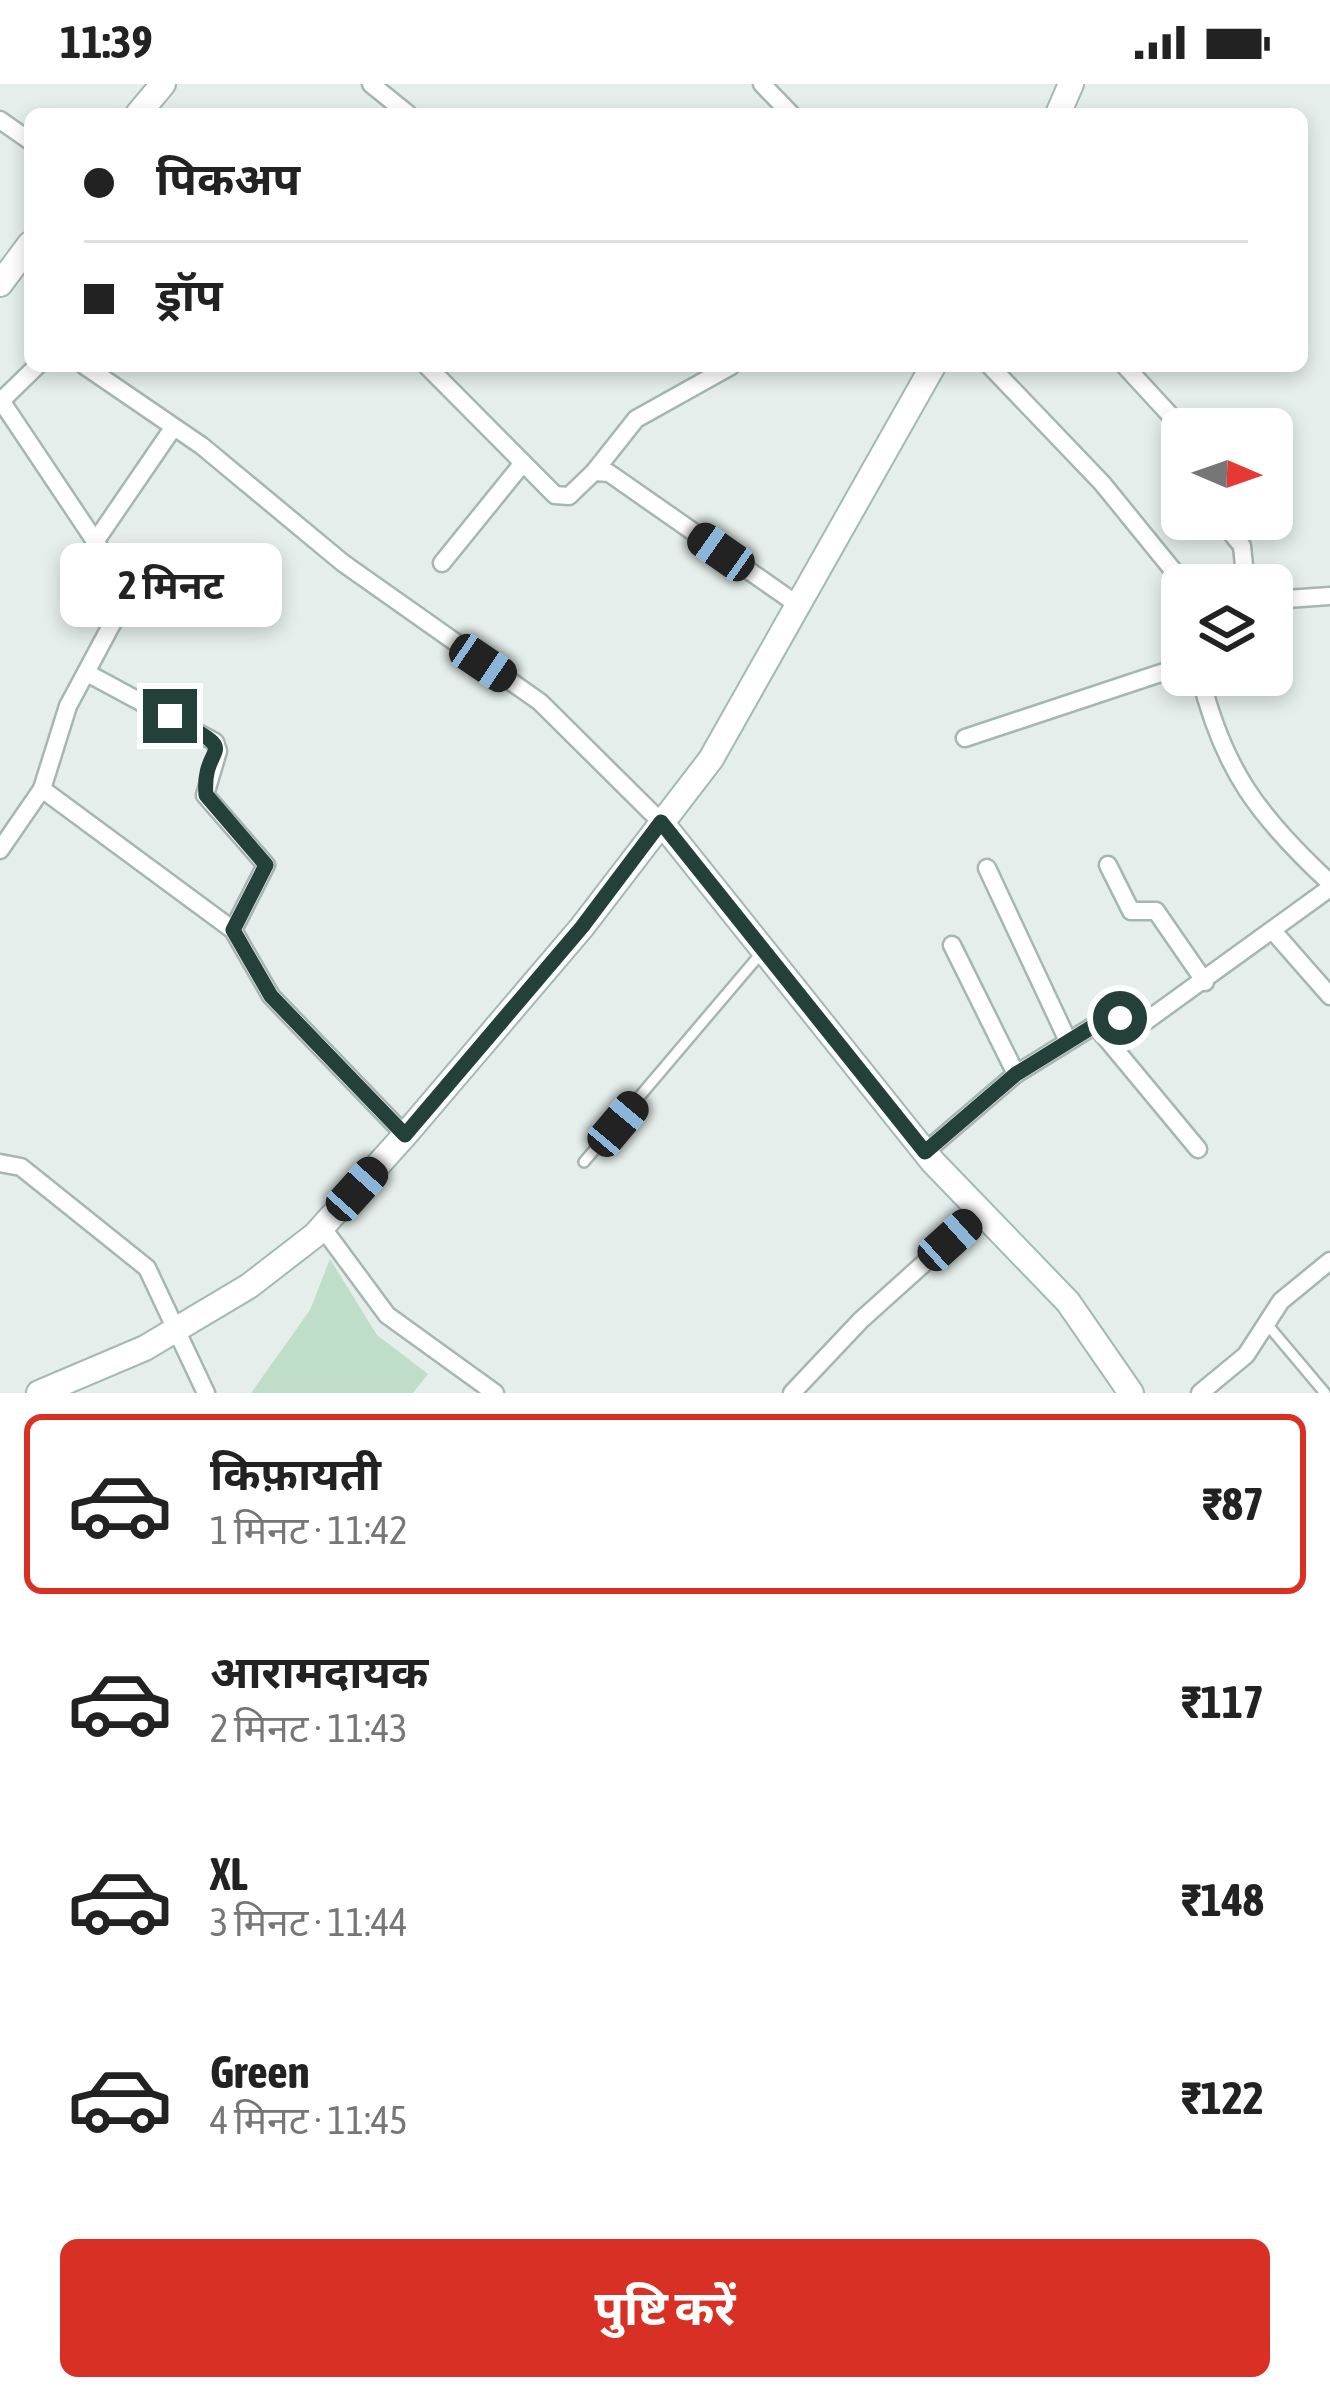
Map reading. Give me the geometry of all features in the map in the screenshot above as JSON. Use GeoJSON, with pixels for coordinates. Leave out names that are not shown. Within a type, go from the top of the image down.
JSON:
{"type":"FeatureCollection","features":[{"type":"Feature","properties":{"kind":"street"},"geometry":{"type":"LineString","coordinates":[[143,108],[163,84]]}},
{"type":"Feature","properties":{"kind":"street"},"geometry":{"type":"LineString","coordinates":[[370,84],[400,108]]}},
{"type":"Feature","properties":{"kind":"street"},"geometry":{"type":"LineString","coordinates":[[762,84],[784,108]]}},
{"type":"Feature","properties":{"kind":"street"},"geometry":{"type":"LineString","coordinates":[[0,284],[24,252]]}},
{"type":"Feature","properties":{"kind":"street"},"geometry":{"type":"LineString","coordinates":[[0,850],[42,789],[68,706],[129,592],[1,400],[31,372]]}},
{"type":"Feature","properties":{"kind":"street"},"geometry":{"type":"LineString","coordinates":[[94,372],[343,563],[540,702],[661,822],[925,1152],[1068,1302],[1131,1393]]}},
{"type":"Feature","properties":{"kind":"street"},"geometry":{"type":"LineString","coordinates":[[433,372],[562,497],[594,472],[636,419],[720,372]]}},
{"type":"Feature","properties":{"kind":"street"},"geometry":{"type":"LineString","coordinates":[[39,1393],[180,1329],[281,1264],[322,1227],[405,1135],[582,927],[732,729],[930,372]]}},
{"type":"Feature","properties":{"kind":"street"},"geometry":{"type":"LineString","coordinates":[[996,372],[1102,483],[1168,564]]}},
{"type":"Feature","properties":{"kind":"street"},"geometry":{"type":"LineString","coordinates":[[1131,372],[1164,408]]}},
{"type":"Feature","properties":{"kind":"street"},"geometry":{"type":"LineString","coordinates":[[97,539],[173,428]]}},
{"type":"Feature","properties":{"kind":"street"},"geometry":{"type":"LineString","coordinates":[[442,563],[523,463]]}},
{"type":"Feature","properties":{"kind":"street"},"geometry":{"type":"LineString","coordinates":[[594,472],[609,473],[798,605]]}},
{"type":"Feature","properties":{"kind":"street"},"geometry":{"type":"LineString","coordinates":[[1293,599],[1330,596]]}},
{"type":"Feature","properties":{"kind":"street"},"geometry":{"type":"LineString","coordinates":[[87,673],[215,742],[218,752],[206,795],[266,865],[233,930]]}},
{"type":"Feature","properties":{"kind":"street"},"geometry":{"type":"LineString","coordinates":[[965,738],[1161,673]]}},
{"type":"Feature","properties":{"kind":"street"},"geometry":{"type":"LineString","coordinates":[[925,1152],[1016,1074],[1115,1017],[1142,1024],[1273,932],[1330,885],[1249,801],[1227,758],[1207,696]]}},
{"type":"Feature","properties":{"kind":"street"},"geometry":{"type":"LineString","coordinates":[[42,789],[233,930],[271,996],[405,1135]]}},
{"type":"Feature","properties":{"kind":"street"},"geometry":{"type":"LineString","coordinates":[[1108,865],[1131,911],[1156,911],[1205,982]]}},
{"type":"Feature","properties":{"kind":"street"},"geometry":{"type":"LineString","coordinates":[[987,868],[1068,1041]]}},
{"type":"Feature","properties":{"kind":"street"},"geometry":{"type":"LineString","coordinates":[[1273,932],[1330,996]]}},
{"type":"Feature","properties":{"kind":"street"},"geometry":{"type":"LineString","coordinates":[[952,945],[1016,1074]]}},
{"type":"Feature","properties":{"kind":"street"},"geometry":{"type":"LineString","coordinates":[[1095,1025],[1198,1149]]}},
{"type":"Feature","properties":{"kind":"street"},"geometry":{"type":"LineString","coordinates":[[0,1163],[21,1167],[147,1268],[180,1329],[206,1393]]}},
{"type":"Feature","properties":{"kind":"street"},"geometry":{"type":"LineString","coordinates":[[792,1393],[861,1320],[980,1213]]}},
{"type":"Feature","properties":{"kind":"street"},"geometry":{"type":"LineString","coordinates":[[322,1227],[386,1315],[495,1393]]}},
{"type":"Feature","properties":{"kind":"street"},"geometry":{"type":"LineString","coordinates":[[1200,1393],[1246,1355],[1281,1300],[1330,1261]]}},
{"type":"Feature","properties":{"kind":"lane"},"geometry":{"type":"LineString","coordinates":[[584,1162],[764,951]]}},
{"type":"Feature","properties":{"kind":"lane"},"geometry":{"type":"LineString","coordinates":[[1266,1323],[1325,1393]]}},
{"type":"Feature","properties":{"kind":"green space"},"geometry":{"type":"Polygon","coordinates":[[[330,1259],[377,1335],[428,1374],[413,1393],[251,1393],[310,1310],[330,1259]]]}},
{"type":"Feature","properties":{"kind":"route"},"geometry":{"type":"LineString","coordinates":[[170,716],[215,742],[218,752],[206,780],[206,795],[266,865],[264,878],[233,930],[255,974],[405,1135],[582,927],[661,822],[925,1152],[1026,1066],[1108,1017],[1120,1018]]}}]}
